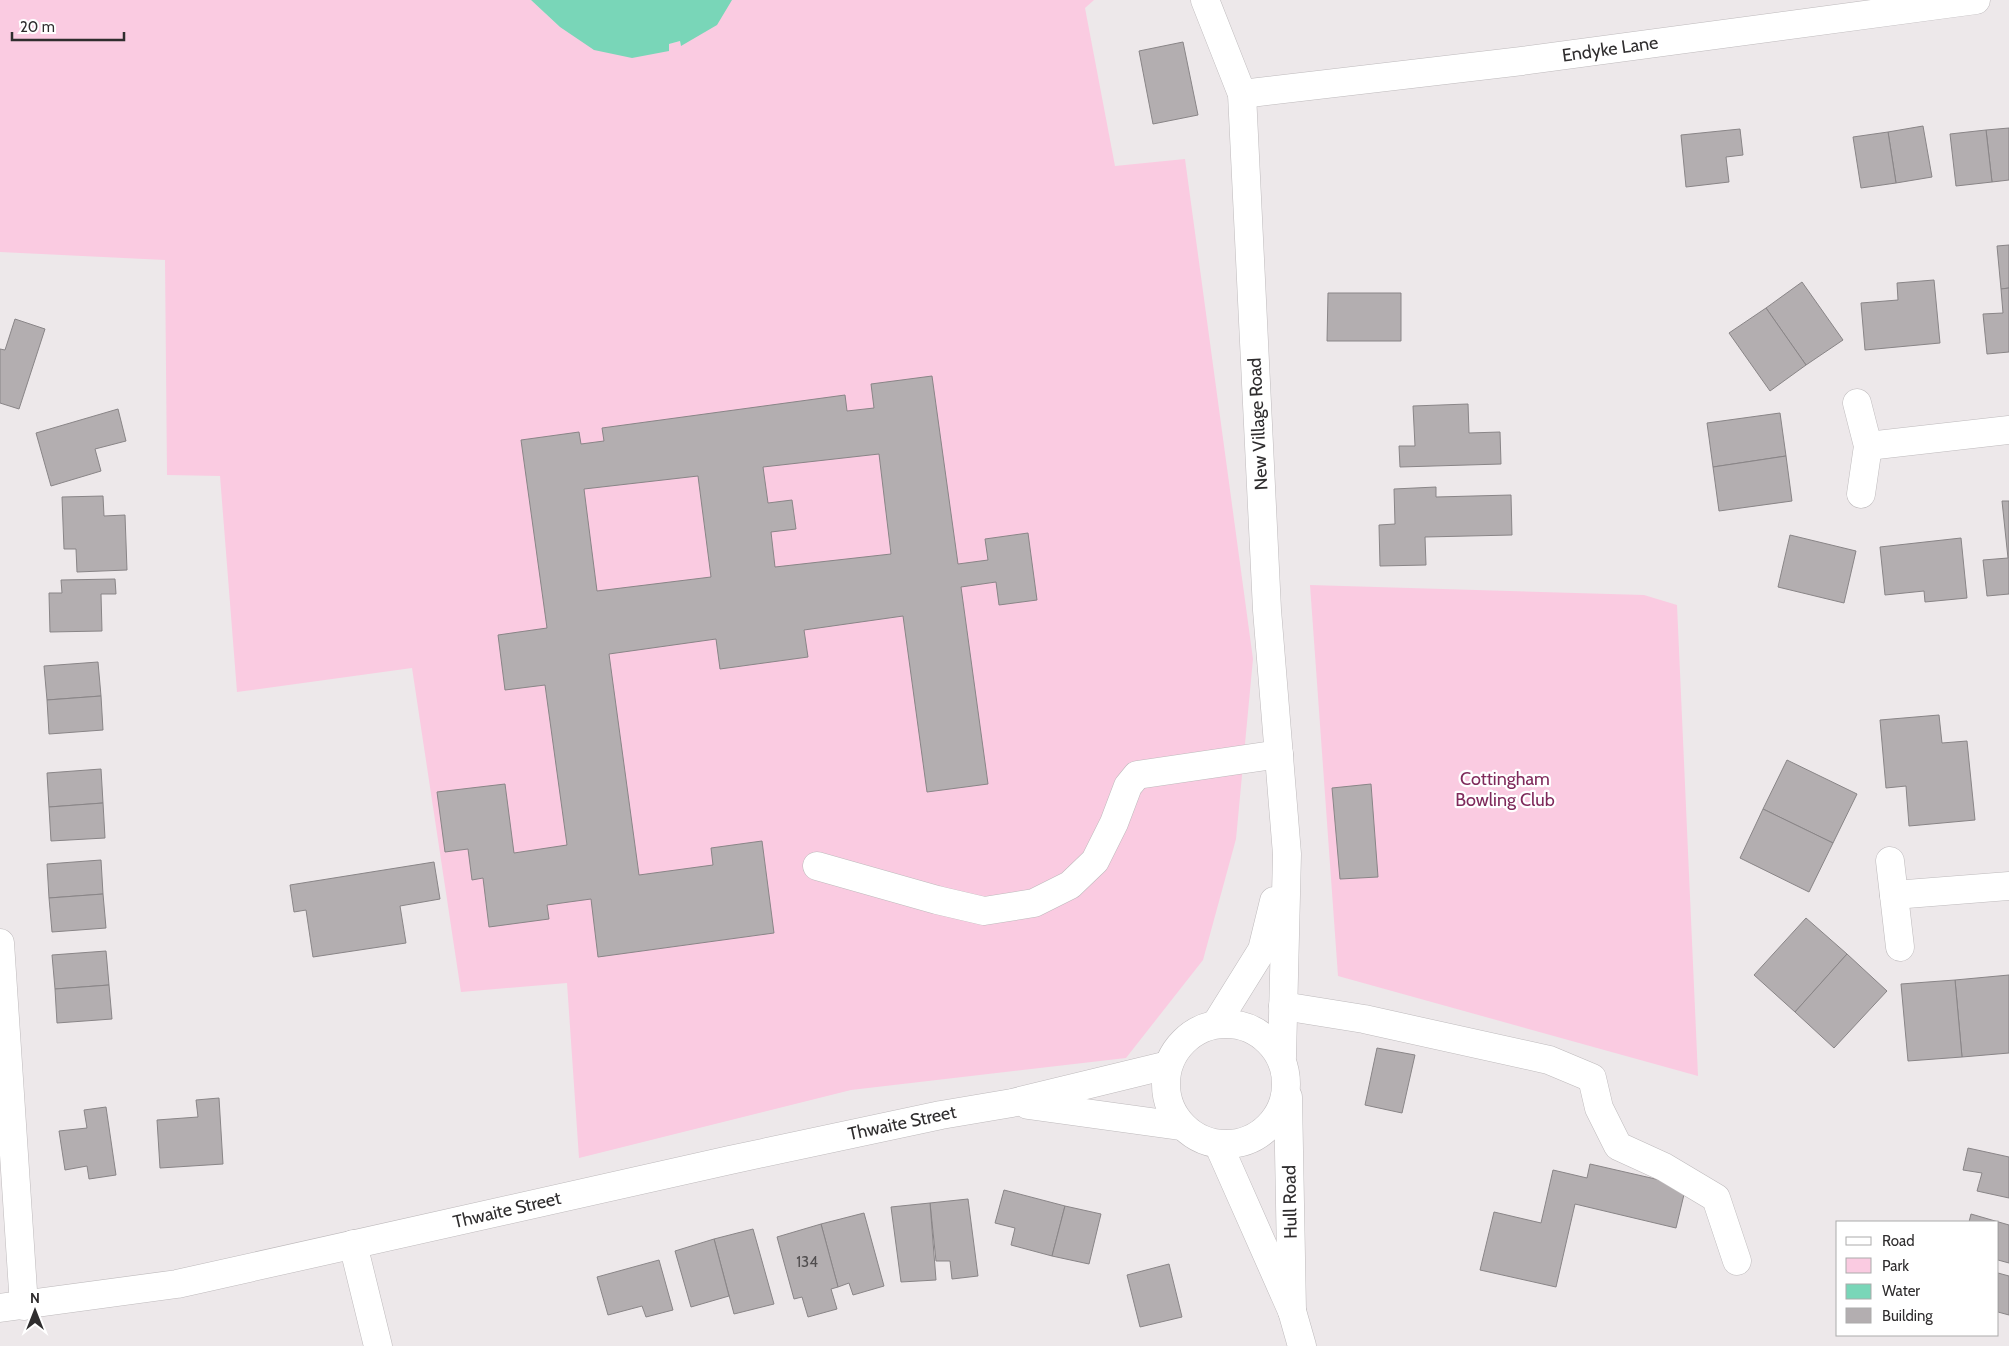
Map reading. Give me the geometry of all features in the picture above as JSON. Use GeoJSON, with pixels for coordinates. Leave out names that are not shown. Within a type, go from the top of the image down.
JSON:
{"type":"FeatureCollection","features":[{"type":"Feature","properties":{"kind":"street","name":"New Village Road"},"geometry":{"type":"LineString","coordinates":[[1205,0],[1242,94],[1267,610],[1287,854]]}},
{"type":"Feature","properties":{"kind":"street","name":"Endyke Lane"},"geometry":{"type":"LineString","coordinates":[[1242,94],[1532,60],[1976,0]]}},
{"type":"Feature","properties":{"kind":"street"},"geometry":{"type":"LineString","coordinates":[[1857,402],[1868,446],[1861,494]]}},
{"type":"Feature","properties":{"kind":"street"},"geometry":{"type":"LineString","coordinates":[[1868,446],[2009,430]]}},
{"type":"Feature","properties":{"kind":"street"},"geometry":{"type":"LineString","coordinates":[[817,866],[937,900],[984,910],[1034,903],[1070,885],[1095,861],[1114,822],[1128,786],[1137,775],[1279,754]]}},
{"type":"Feature","properties":{"kind":"street"},"geometry":{"type":"LineString","coordinates":[[1287,854],[1282,1057],[1288,1076],[1288,1093],[1269,1130],[1219,1146],[1199,1140],[1180,1126],[1165,1095],[1168,1065],[1187,1037],[1216,1024],[1262,950],[1287,854]]}},
{"type":"Feature","properties":{"kind":"street"},"geometry":{"type":"LineString","coordinates":[[1890,861],[1900,947]]}},
{"type":"Feature","properties":{"kind":"street"},"geometry":{"type":"LineString","coordinates":[[1894,895],[2009,886]]}},
{"type":"Feature","properties":{"kind":"street"},"geometry":{"type":"LineString","coordinates":[[0,943],[12,1307]]}},
{"type":"Feature","properties":{"kind":"street"},"geometry":{"type":"LineString","coordinates":[[1283,1006],[1364,1019],[1549,1060],[1592,1078],[1599,1108],[1618,1146],[1664,1167],[1716,1198],[1737,1261]]}},
{"type":"Feature","properties":{"kind":"street"},"geometry":{"type":"LineString","coordinates":[[1216,1024],[1260,1032],[1282,1057]]}},
{"type":"Feature","properties":{"kind":"street","name":"Thwaite Street"},"geometry":{"type":"LineString","coordinates":[[12,1307],[177,1284],[730,1160],[941,1115],[1012,1103],[1168,1065]]}},
{"type":"Feature","properties":{"kind":"street","name":"Hull Road"},"geometry":{"type":"LineString","coordinates":[[1288,1093],[1292,1311]]}},
{"type":"Feature","properties":{"kind":"street","name":"Thwaite Street"},"geometry":{"type":"LineString","coordinates":[[1012,1103],[1180,1126]]}},
{"type":"Feature","properties":{"kind":"street","name":"Hull Road"},"geometry":{"type":"LineString","coordinates":[[1219,1146],[1292,1311],[1302,1346]]}},
{"type":"Feature","properties":{"kind":"street"},"geometry":{"type":"LineString","coordinates":[[353,1244],[378,1346]]}},
{"type":"Feature","properties":{"kind":"green space"},"geometry":{"type":"Polygon","coordinates":[[[0,0],[531,0],[560,27],[669,44],[680,41],[681,46],[731,0],[1094,0],[1085,8],[1115,166],[1185,159],[1253,659],[1236,839],[1203,960],[1126,1058],[851,1090],[579,1158],[567,983],[461,992],[412,668],[237,692],[220,476],[167,475],[165,260],[0,252],[0,0]]]}},
{"type":"Feature","properties":{"kind":"green space","name":"Cottingham Bowling Club"},"geometry":{"type":"Polygon","coordinates":[[[1310,585],[1644,595],[1677,605],[1698,1076],[1338,976],[1310,585]]]}},
{"type":"Feature","properties":{"kind":"water"},"geometry":{"type":"Polygon","coordinates":[[[531,0],[732,0],[717,25],[681,46],[680,41],[669,44],[669,51],[632,58],[594,50],[560,27],[531,0]]]}},
{"type":"Feature","properties":{"kind":"building"},"geometry":{"type":"Polygon","coordinates":[[[1183,42],[1198,115],[1153,124],[1139,51],[1183,42]]]}},
{"type":"Feature","properties":{"kind":"building"},"geometry":{"type":"Polygon","coordinates":[[[1923,126],[1932,177],[1896,183],[1888,132],[1923,126]]]}},
{"type":"Feature","properties":{"kind":"building"},"geometry":{"type":"Polygon","coordinates":[[[2009,128],[2009,180],[1992,182],[1986,130],[2009,128]]]}},
{"type":"Feature","properties":{"kind":"building"},"geometry":{"type":"Polygon","coordinates":[[[1740,129],[1743,155],[1726,157],[1729,182],[1686,187],[1681,135],[1740,129]]]}},
{"type":"Feature","properties":{"kind":"building"},"geometry":{"type":"Polygon","coordinates":[[[1986,130],[1992,182],[1956,186],[1950,134],[1986,130]]]}},
{"type":"Feature","properties":{"kind":"building"},"geometry":{"type":"Polygon","coordinates":[[[1888,132],[1896,183],[1861,188],[1853,137],[1888,132]]]}},
{"type":"Feature","properties":{"kind":"building"},"geometry":{"type":"Polygon","coordinates":[[[2009,245],[2009,288],[2001,289],[1997,246],[2009,245]]]}},
{"type":"Feature","properties":{"kind":"building"},"geometry":{"type":"Polygon","coordinates":[[[1934,280],[1940,343],[1865,350],[1861,303],[1898,300],[1897,283],[1934,280]]]}},
{"type":"Feature","properties":{"kind":"building"},"geometry":{"type":"Polygon","coordinates":[[[1802,282],[1843,340],[1806,365],[1766,308],[1802,282]]]}},
{"type":"Feature","properties":{"kind":"building"},"geometry":{"type":"Polygon","coordinates":[[[2009,288],[2009,352],[1987,354],[1983,314],[2003,313],[2001,289],[2009,288]]]}},
{"type":"Feature","properties":{"kind":"building"},"geometry":{"type":"Polygon","coordinates":[[[1328,293],[1401,293],[1401,341],[1327,341],[1328,293]]]}},
{"type":"Feature","properties":{"kind":"building"},"geometry":{"type":"Polygon","coordinates":[[[1766,308],[1806,365],[1770,391],[1729,333],[1766,308]]]}},
{"type":"Feature","properties":{"kind":"building"},"geometry":{"type":"Polygon","coordinates":[[[15,319],[45,329],[19,409],[0,403],[0,349],[5,350],[15,319]]]}},
{"type":"Feature","properties":{"kind":"building"},"geometry":{"type":"Polygon","coordinates":[[[932,376],[958,564],[988,560],[985,539],[1028,533],[1037,600],[999,605],[996,582],[961,587],[988,784],[927,792],[903,616],[804,630],[808,657],[720,669],[716,639],[609,654],[639,875],[713,865],[711,848],[762,841],[774,933],[598,957],[591,899],[547,905],[549,919],[489,927],[483,878],[472,880],[468,849],[445,852],[437,792],[505,784],[514,853],[567,845],[545,685],[505,690],[498,635],[547,628],[521,440],[579,432],[581,444],[604,441],[602,428],[845,395],[847,411],[874,408],[871,384],[932,376]],[[879,454],[763,467],[768,503],[792,500],[796,529],[771,532],[775,567],[891,554],[879,454]],[[698,476],[584,489],[597,591],[711,577],[698,476]]]}},
{"type":"Feature","properties":{"kind":"building"},"geometry":{"type":"Polygon","coordinates":[[[1468,404],[1469,433],[1500,432],[1501,464],[1400,467],[1399,446],[1415,446],[1413,406],[1468,404]]]}},
{"type":"Feature","properties":{"kind":"building"},"geometry":{"type":"Polygon","coordinates":[[[118,409],[126,441],[95,449],[101,471],[51,486],[36,433],[118,409]]]}},
{"type":"Feature","properties":{"kind":"building"},"geometry":{"type":"Polygon","coordinates":[[[1780,413],[1786,456],[1713,467],[1707,423],[1780,413]]]}},
{"type":"Feature","properties":{"kind":"building"},"geometry":{"type":"Polygon","coordinates":[[[1786,456],[1792,501],[1719,511],[1713,467],[1786,456]]]}},
{"type":"Feature","properties":{"kind":"building"},"geometry":{"type":"Polygon","coordinates":[[[1436,487],[1436,497],[1511,495],[1512,535],[1425,537],[1426,565],[1380,566],[1379,525],[1395,524],[1394,489],[1436,487]]]}},
{"type":"Feature","properties":{"kind":"building"},"geometry":{"type":"Polygon","coordinates":[[[103,496],[104,516],[125,515],[127,570],[77,572],[76,549],[64,549],[62,497],[103,496]]]}},
{"type":"Feature","properties":{"kind":"building"},"geometry":{"type":"Polygon","coordinates":[[[2002,501],[2009,501],[2009,594],[1987,596],[1983,560],[2008,558],[2002,501]]]}},
{"type":"Feature","properties":{"kind":"building"},"geometry":{"type":"Polygon","coordinates":[[[1790,535],[1856,551],[1844,603],[1778,587],[1790,535]]]}},
{"type":"Feature","properties":{"kind":"building"},"geometry":{"type":"Polygon","coordinates":[[[1961,538],[1967,598],[1925,602],[1924,591],[1885,595],[1880,547],[1961,538]]]}},
{"type":"Feature","properties":{"kind":"building"},"geometry":{"type":"Polygon","coordinates":[[[115,579],[116,594],[101,594],[102,631],[50,632],[49,593],[62,593],[61,580],[115,579]]]}},
{"type":"Feature","properties":{"kind":"building"},"geometry":{"type":"Polygon","coordinates":[[[98,662],[101,696],[47,700],[44,666],[98,662]]]}},
{"type":"Feature","properties":{"kind":"building"},"geometry":{"type":"Polygon","coordinates":[[[101,696],[103,730],[49,734],[47,700],[101,696]]]}},
{"type":"Feature","properties":{"kind":"building"},"geometry":{"type":"Polygon","coordinates":[[[1939,715],[1942,743],[1967,741],[1975,820],[1909,826],[1906,786],[1886,788],[1880,720],[1939,715]]]}},
{"type":"Feature","properties":{"kind":"building"},"geometry":{"type":"Polygon","coordinates":[[[1787,760],[1857,794],[1833,843],[1763,809],[1787,760]]]}},
{"type":"Feature","properties":{"kind":"building"},"geometry":{"type":"Polygon","coordinates":[[[101,769],[103,803],[49,807],[47,773],[101,769]]]}},
{"type":"Feature","properties":{"kind":"building"},"geometry":{"type":"Polygon","coordinates":[[[1371,784],[1378,877],[1340,879],[1332,788],[1371,784]]]}},
{"type":"Feature","properties":{"kind":"building"},"geometry":{"type":"Polygon","coordinates":[[[103,803],[105,838],[51,841],[49,807],[103,803]]]}},
{"type":"Feature","properties":{"kind":"building"},"geometry":{"type":"Polygon","coordinates":[[[1763,809],[1833,843],[1809,892],[1740,858],[1763,809]]]}},
{"type":"Feature","properties":{"kind":"building"},"geometry":{"type":"Polygon","coordinates":[[[101,860],[103,894],[49,898],[47,864],[101,860]]]}},
{"type":"Feature","properties":{"kind":"building"},"geometry":{"type":"Polygon","coordinates":[[[434,862],[440,899],[400,906],[406,943],[313,957],[306,910],[294,912],[290,885],[434,862]]]}},
{"type":"Feature","properties":{"kind":"building"},"geometry":{"type":"Polygon","coordinates":[[[103,894],[106,928],[52,932],[49,898],[103,894]]]}},
{"type":"Feature","properties":{"kind":"building"},"geometry":{"type":"Polygon","coordinates":[[[1806,918],[1847,954],[1795,1012],[1754,975],[1806,918]]]}},
{"type":"Feature","properties":{"kind":"building"},"geometry":{"type":"Polygon","coordinates":[[[106,951],[109,985],[55,989],[52,955],[106,951]]]}},
{"type":"Feature","properties":{"kind":"building"},"geometry":{"type":"Polygon","coordinates":[[[1847,954],[1887,991],[1834,1048],[1795,1012],[1847,954]]]}},
{"type":"Feature","properties":{"kind":"building"},"geometry":{"type":"Polygon","coordinates":[[[2009,975],[2009,1053],[1962,1057],[1955,980],[2009,975]]]}},
{"type":"Feature","properties":{"kind":"building"},"geometry":{"type":"Polygon","coordinates":[[[1955,980],[1962,1057],[1908,1061],[1901,984],[1955,980]]]}},
{"type":"Feature","properties":{"kind":"building"},"geometry":{"type":"Polygon","coordinates":[[[109,985],[112,1019],[57,1023],[55,989],[109,985]]]}},
{"type":"Feature","properties":{"kind":"building"},"geometry":{"type":"Polygon","coordinates":[[[1377,1048],[1415,1055],[1402,1113],[1365,1105],[1377,1048]]]}},
{"type":"Feature","properties":{"kind":"building"},"geometry":{"type":"Polygon","coordinates":[[[219,1098],[223,1164],[160,1168],[157,1120],[198,1117],[196,1100],[219,1098]]]}},
{"type":"Feature","properties":{"kind":"building"},"geometry":{"type":"Polygon","coordinates":[[[106,1107],[116,1175],[89,1179],[87,1166],[65,1170],[59,1131],[87,1128],[84,1110],[106,1107]]]}},
{"type":"Feature","properties":{"kind":"building"},"geometry":{"type":"Polygon","coordinates":[[[1968,1148],[2009,1157],[2009,1198],[1977,1191],[1982,1173],[1963,1170],[1968,1148]]]}},
{"type":"Feature","properties":{"kind":"building"},"geometry":{"type":"Polygon","coordinates":[[[1590,1164],[1686,1186],[1676,1228],[1575,1204],[1556,1287],[1480,1270],[1494,1212],[1541,1223],[1553,1170],[1587,1178],[1590,1164]]]}},
{"type":"Feature","properties":{"kind":"building"},"geometry":{"type":"Polygon","coordinates":[[[1004,1190],[1065,1206],[1052,1256],[1011,1245],[1015,1228],[995,1223],[1004,1190]]]}},
{"type":"Feature","properties":{"kind":"building"},"geometry":{"type":"Polygon","coordinates":[[[968,1199],[978,1276],[952,1279],[950,1261],[936,1261],[930,1203],[968,1199]]]}},
{"type":"Feature","properties":{"kind":"building"},"geometry":{"type":"Polygon","coordinates":[[[930,1203],[936,1280],[901,1282],[891,1207],[930,1203]]]}},
{"type":"Feature","properties":{"kind":"building"},"geometry":{"type":"Polygon","coordinates":[[[1065,1206],[1101,1214],[1089,1264],[1052,1256],[1065,1206]]]}},
{"type":"Feature","properties":{"kind":"building"},"geometry":{"type":"Polygon","coordinates":[[[864,1213],[884,1286],[853,1295],[849,1283],[838,1287],[821,1224],[864,1213]]]}},
{"type":"Feature","properties":{"kind":"building"},"geometry":{"type":"Polygon","coordinates":[[[1971,1214],[1995,1221],[1969,1221],[1971,1214]]]}},
{"type":"Feature","properties":{"kind":"building"},"geometry":{"type":"Polygon","coordinates":[[[1999,1222],[2009,1225],[2009,1263],[1999,1260],[1999,1222]]]}},
{"type":"Feature","properties":{"kind":"building"},"geometry":{"type":"Polygon","coordinates":[[[821,1224],[838,1287],[831,1289],[837,1309],[808,1317],[802,1297],[794,1299],[777,1237],[821,1224]]]}},
{"type":"Feature","properties":{"kind":"building"},"geometry":{"type":"Polygon","coordinates":[[[753,1229],[774,1304],[734,1314],[714,1239],[753,1229]]]}},
{"type":"Feature","properties":{"kind":"building"},"geometry":{"type":"Polygon","coordinates":[[[714,1239],[729,1296],[691,1307],[675,1251],[714,1239]]]}},
{"type":"Feature","properties":{"kind":"building"},"geometry":{"type":"Polygon","coordinates":[[[659,1260],[673,1310],[646,1317],[642,1306],[608,1315],[597,1277],[659,1260]]]}},
{"type":"Feature","properties":{"kind":"building"},"geometry":{"type":"Polygon","coordinates":[[[1169,1264],[1182,1317],[1140,1327],[1127,1275],[1169,1264]]]}},
{"type":"Feature","properties":{"kind":"building"},"geometry":{"type":"Polygon","coordinates":[[[1999,1273],[2009,1276],[2009,1315],[1999,1312],[1999,1273]]]}}]}
